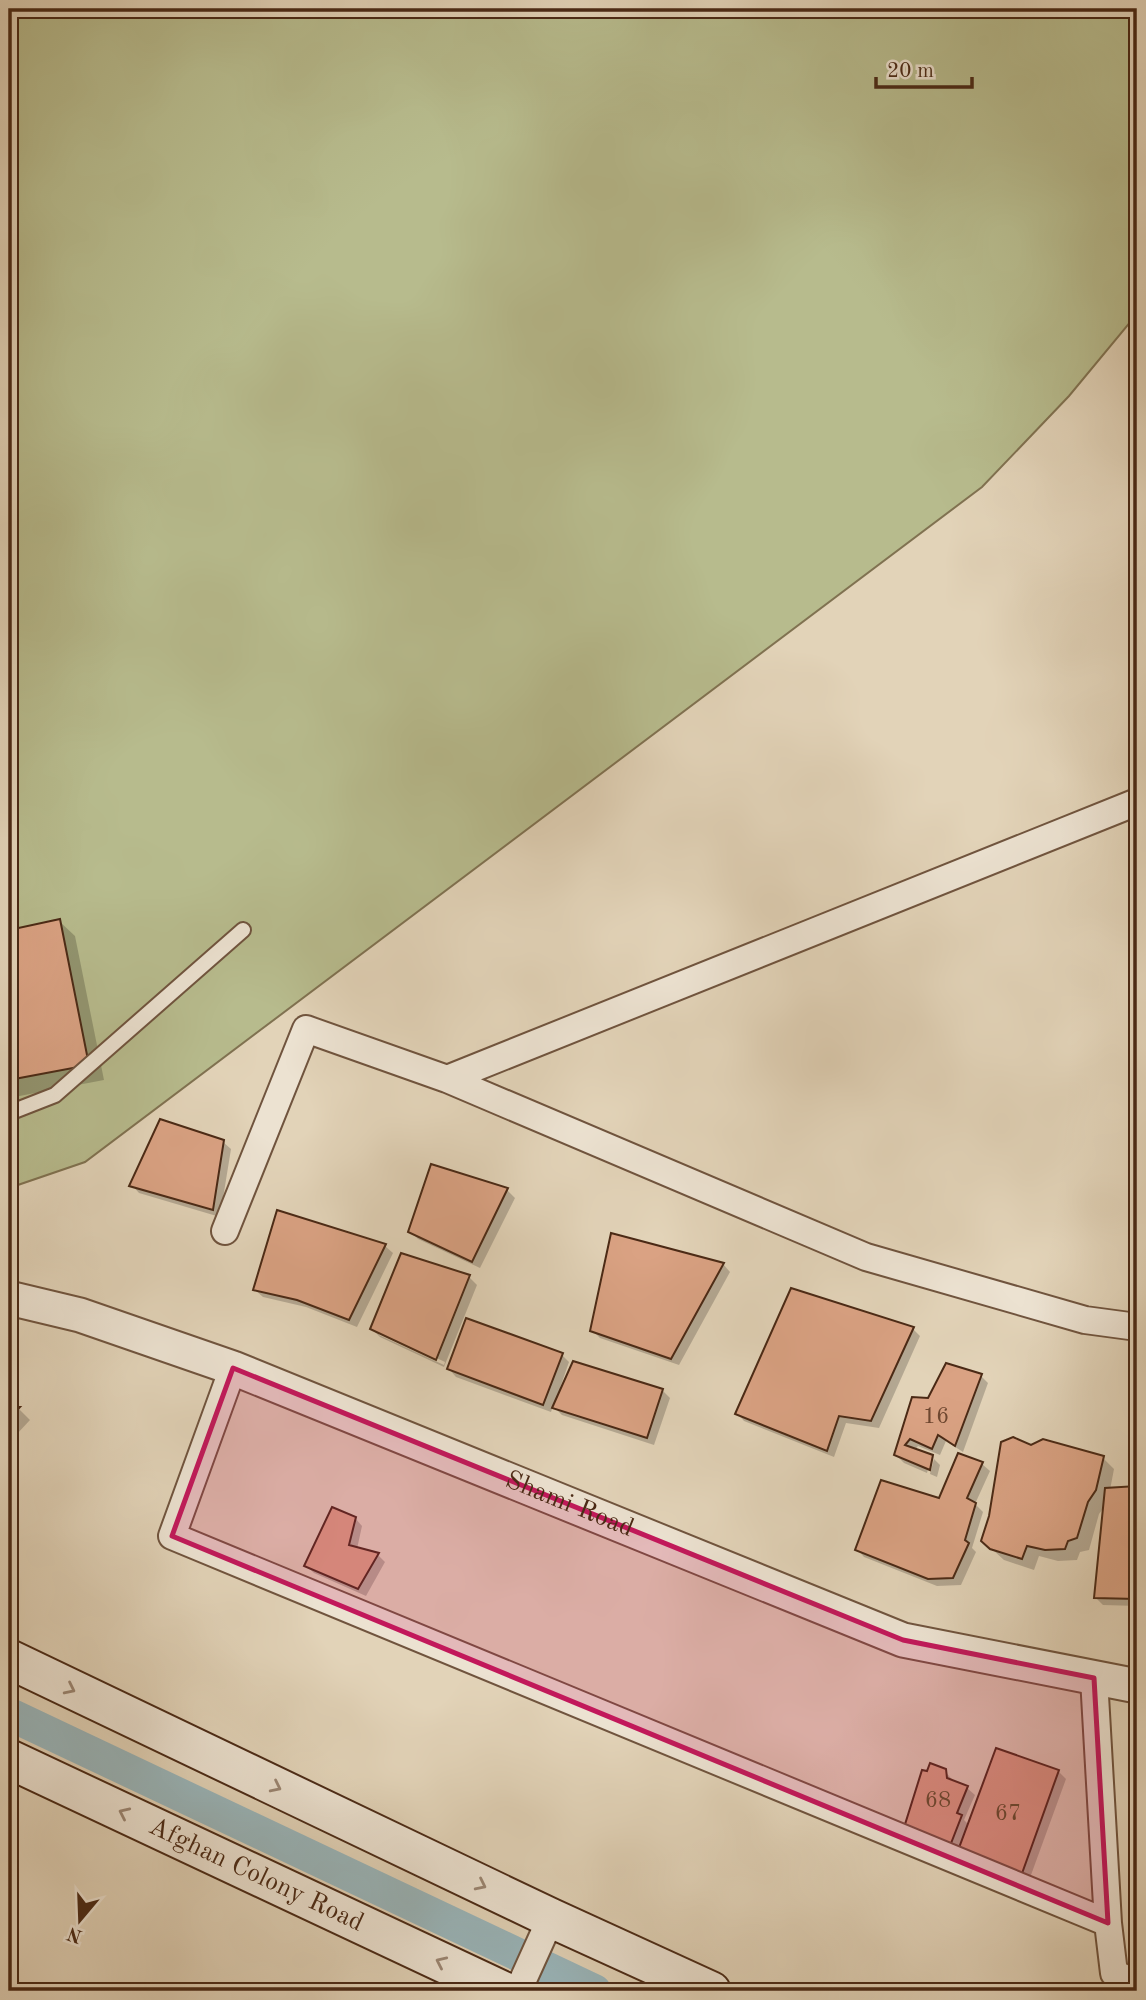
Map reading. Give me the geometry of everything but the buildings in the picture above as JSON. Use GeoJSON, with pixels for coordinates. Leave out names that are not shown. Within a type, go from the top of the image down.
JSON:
{"type":"FeatureCollection","features":[{"type":"Feature","properties":{"kind":"main road"},"geometry":{"type":"LineString","coordinates":[[9,1659],[551,1918],[711,1991]]}},
{"type":"Feature","properties":{"kind":"main road","name":"Afghan Colony Road"},"geometry":{"type":"LineString","coordinates":[[9,1759],[503,1991]]}},
{"type":"Feature","properties":{"kind":"street"},"geometry":{"type":"LineString","coordinates":[[447,1079],[1137,802]]}},
{"type":"Feature","properties":{"kind":"street"},"geometry":{"type":"LineString","coordinates":[[225,1231],[306,1029],[447,1079],[866,1257],[1085,1320],[1137,1327]]}},
{"type":"Feature","properties":{"kind":"street","name":"Shami Road"},"geometry":{"type":"LineString","coordinates":[[9,1298],[80,1315],[233,1368],[903,1640],[1137,1686]]}},
{"type":"Feature","properties":{"kind":"street"},"geometry":{"type":"LineString","coordinates":[[233,1368],[172,1536],[1108,1923]]}},
{"type":"Feature","properties":{"kind":"street"},"geometry":{"type":"LineString","coordinates":[[1094,1678],[1108,1923],[1114,1973],[1137,1984]]}},
{"type":"Feature","properties":{"kind":"street"},"geometry":{"type":"LineString","coordinates":[[518,1991],[551,1918]]}},
{"type":"Feature","properties":{"kind":"lane"},"geometry":{"type":"LineString","coordinates":[[9,1113],[55,1096],[243,930]]}},
{"type":"Feature","properties":{"kind":"highlighted area"},"geometry":{"type":"Polygon","coordinates":[[[233,1368],[903,1640],[1094,1678],[1108,1923],[172,1536],[233,1368]]]}},
{"type":"Feature","properties":{"kind":"green space"},"geometry":{"type":"Polygon","coordinates":[[[9,9],[1137,9],[1137,314],[1069,396],[982,487],[85,1162],[9,1188],[9,9]]]}},
{"type":"Feature","properties":{"kind":"waterway"},"geometry":{"type":"LineString","coordinates":[[9,1714],[595,1991]]}}]}
